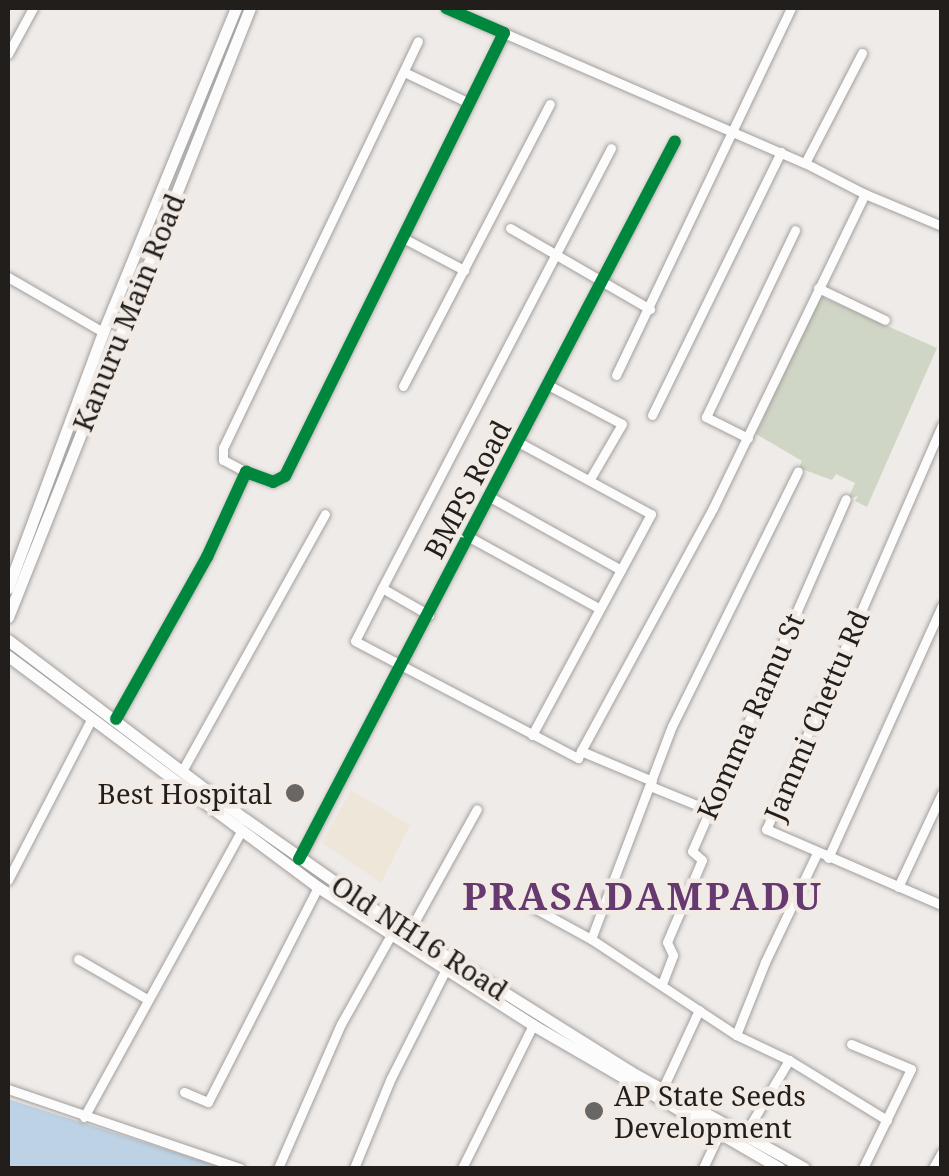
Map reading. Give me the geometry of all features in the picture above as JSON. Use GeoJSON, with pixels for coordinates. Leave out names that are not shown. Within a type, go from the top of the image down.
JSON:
{"type":"FeatureCollection","features":[{"type":"Feature","properties":{"kind":"main road","name":"Kanuru Main Road"},"geometry":{"type":"LineString","coordinates":[[8,617],[214,78],[236,8]]}},
{"type":"Feature","properties":{"kind":"main road","name":"Kanuru Main Road"},"geometry":{"type":"LineString","coordinates":[[8,588],[103,332],[214,78],[250,8]]}},
{"type":"Feature","properties":{"kind":"main road","name":"Old NH16 Road"},"geometry":{"type":"LineString","coordinates":[[8,640],[116,718],[445,971],[718,1136],[780,1168]]}},
{"type":"Feature","properties":{"kind":"main road","name":"Old NH16 Road"},"geometry":{"type":"LineString","coordinates":[[8,656],[318,887],[743,1137],[804,1168]]}},
{"type":"Feature","properties":{"kind":"street"},"geometry":{"type":"LineString","coordinates":[[8,54],[33,8]]}},
{"type":"Feature","properties":{"kind":"street"},"geometry":{"type":"LineString","coordinates":[[446,8],[735,130],[865,194],[942,226]]}},
{"type":"Feature","properties":{"kind":"street"},"geometry":{"type":"LineString","coordinates":[[616,375],[790,8]]}},
{"type":"Feature","properties":{"kind":"street"},"geometry":{"type":"LineString","coordinates":[[418,41],[223,448],[222,460],[273,482],[285,476],[504,33]]}},
{"type":"Feature","properties":{"kind":"street"},"geometry":{"type":"LineString","coordinates":[[805,163],[862,53]]}},
{"type":"Feature","properties":{"kind":"street"},"geometry":{"type":"LineString","coordinates":[[404,72],[469,103]]}},
{"type":"Feature","properties":{"kind":"street"},"geometry":{"type":"LineString","coordinates":[[403,386],[550,104]]}},
{"type":"Feature","properties":{"kind":"street","name":"BMPS Road"},"geometry":{"type":"LineString","coordinates":[[300,859],[675,141]]}},
{"type":"Feature","properties":{"kind":"street"},"geometry":{"type":"LineString","coordinates":[[611,148],[354,639],[578,758],[748,438],[865,194]]}},
{"type":"Feature","properties":{"kind":"street"},"geometry":{"type":"LineString","coordinates":[[652,415],[781,152]]}},
{"type":"Feature","properties":{"kind":"street"},"geometry":{"type":"LineString","coordinates":[[510,228],[650,309]]}},
{"type":"Feature","properties":{"kind":"street"},"geometry":{"type":"LineString","coordinates":[[748,438],[706,417],[795,230]]}},
{"type":"Feature","properties":{"kind":"street"},"geometry":{"type":"LineString","coordinates":[[405,239],[464,270]]}},
{"type":"Feature","properties":{"kind":"street"},"geometry":{"type":"LineString","coordinates":[[8,277],[103,332]]}},
{"type":"Feature","properties":{"kind":"street"},"geometry":{"type":"LineString","coordinates":[[818,288],[884,320]]}},
{"type":"Feature","properties":{"kind":"street"},"geometry":{"type":"LineString","coordinates":[[550,386],[622,424],[590,479]]}},
{"type":"Feature","properties":{"kind":"street","name":"Jammi Chettu Rd"},"geometry":{"type":"LineString","coordinates":[[942,425],[938,442],[766,822],[770,834],[942,906]]}},
{"type":"Feature","properties":{"kind":"street"},"geometry":{"type":"LineString","coordinates":[[520,443],[652,514],[532,735]]}},
{"type":"Feature","properties":{"kind":"street"},"geometry":{"type":"LineString","coordinates":[[591,938],[680,710],[798,471]]}},
{"type":"Feature","properties":{"kind":"street"},"geometry":{"type":"LineString","coordinates":[[116,718],[207,556],[246,472]]}},
{"type":"Feature","properties":{"kind":"street"},"geometry":{"type":"LineString","coordinates":[[490,497],[621,570]]}},
{"type":"Feature","properties":{"kind":"street","name":"Komma Ramu St"},"geometry":{"type":"LineString","coordinates":[[662,984],[673,955],[667,942],[702,860],[692,851],[846,499]]}},
{"type":"Feature","properties":{"kind":"street"},"geometry":{"type":"LineString","coordinates":[[182,771],[326,514]]}},
{"type":"Feature","properties":{"kind":"street"},"geometry":{"type":"LineString","coordinates":[[471,538],[600,609]]}},
{"type":"Feature","properties":{"kind":"street"},"geometry":{"type":"LineString","coordinates":[[382,588],[430,614]]}},
{"type":"Feature","properties":{"kind":"street"},"geometry":{"type":"LineString","coordinates":[[828,858],[942,606]]}},
{"type":"Feature","properties":{"kind":"street"},"geometry":{"type":"LineString","coordinates":[[8,880],[92,718]]}},
{"type":"Feature","properties":{"kind":"street"},"geometry":{"type":"LineString","coordinates":[[582,750],[709,810]]}},
{"type":"Feature","properties":{"kind":"street"},"geometry":{"type":"LineString","coordinates":[[898,887],[942,793]]}},
{"type":"Feature","properties":{"kind":"street"},"geometry":{"type":"LineString","coordinates":[[278,1168],[341,1024],[401,936],[477,809]]}},
{"type":"Feature","properties":{"kind":"street"},"geometry":{"type":"LineString","coordinates":[[84,1118],[241,832]]}},
{"type":"Feature","properties":{"kind":"street"},"geometry":{"type":"LineString","coordinates":[[736,1034],[817,853]]}},
{"type":"Feature","properties":{"kind":"street"},"geometry":{"type":"LineString","coordinates":[[184,1092],[208,1102],[318,887]]}},
{"type":"Feature","properties":{"kind":"street"},"geometry":{"type":"LineString","coordinates":[[527,904],[591,938],[736,1034],[789,1060],[887,1120]]}},
{"type":"Feature","properties":{"kind":"street"},"geometry":{"type":"LineString","coordinates":[[78,960],[147,998]]}},
{"type":"Feature","properties":{"kind":"street"},"geometry":{"type":"LineString","coordinates":[[354,1168],[391,1078],[445,971]]}},
{"type":"Feature","properties":{"kind":"street"},"geometry":{"type":"LineString","coordinates":[[662,1090],[699,1010]]}},
{"type":"Feature","properties":{"kind":"street"},"geometry":{"type":"LineString","coordinates":[[462,1168],[533,1025]]}},
{"type":"Feature","properties":{"kind":"street"},"geometry":{"type":"LineString","coordinates":[[851,1044],[911,1068],[863,1168]]}},
{"type":"Feature","properties":{"kind":"street"},"geometry":{"type":"LineString","coordinates":[[743,1137],[789,1060]]}},
{"type":"Feature","properties":{"kind":"street"},"geometry":{"type":"LineString","coordinates":[[8,1090],[240,1168]]}},
{"type":"Feature","properties":{"kind":"street"},"geometry":{"type":"LineString","coordinates":[[702,1168],[718,1136]]}},
{"type":"Feature","properties":{"kind":"street"},"geometry":{"type":"LineString","coordinates":[[933,1168],[942,1152]]}},
{"type":"Feature","properties":{"kind":"shaded area"},"geometry":{"type":"Polygon","coordinates":[[[351,790],[410,825],[381,883],[322,843],[351,790]]]}},
{"type":"Feature","properties":{"kind":"green space"},"geometry":{"type":"Polygon","coordinates":[[[820,296],[937,348],[867,507],[855,501],[858,496],[848,499],[855,483],[836,474],[832,480],[799,468],[802,461],[756,434],[820,296]]]}},
{"type":"Feature","properties":{"kind":"water"},"geometry":{"type":"Polygon","coordinates":[[[8,1099],[224,1168],[8,1168],[8,1099]]]}},
{"type":"Feature","properties":{"kind":"cycle path"},"geometry":{"type":"LineString","coordinates":[[116,719],[207,557],[246,472],[273,482],[285,476],[504,33],[446,8]]}},
{"type":"Feature","properties":{"kind":"cycle path"},"geometry":{"type":"LineString","coordinates":[[299,859],[675,141]]}},
{"type":"Feature","properties":{"kind":"place","name":"Best Hospital"},"geometry":{"type":"Point","coordinates":[295,793]}},
{"type":"Feature","properties":{"kind":"place","name":"AP State Seeds Development"},"geometry":{"type":"Point","coordinates":[594,1111]}},
{"type":"Feature","properties":{"kind":"district","name":"PRASADAMPADU"},"geometry":{"type":"Point","coordinates":[643,896]}}]}
